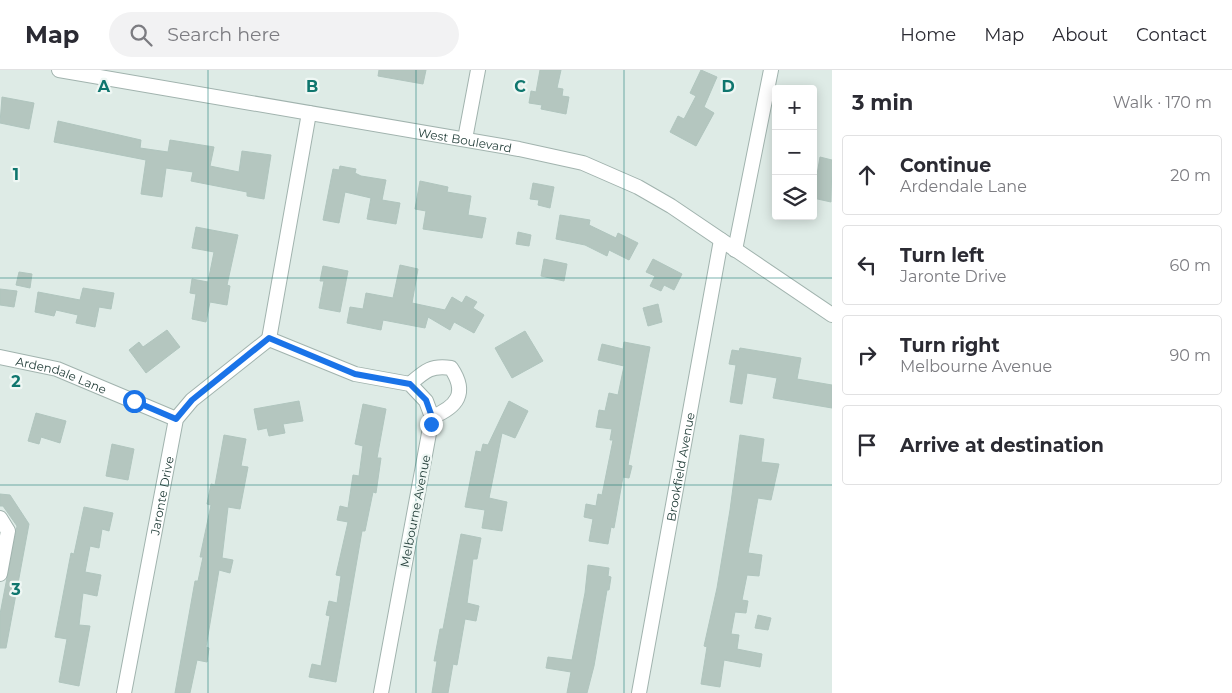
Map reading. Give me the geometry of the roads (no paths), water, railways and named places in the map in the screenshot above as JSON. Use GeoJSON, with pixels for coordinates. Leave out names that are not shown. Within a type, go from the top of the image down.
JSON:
{"type":"FeatureCollection","features":[{"type":"Feature","properties":{"kind":"street","name":"West Boulevard"},"geometry":{"type":"LineString","coordinates":[[59,70],[465,139],[549,155],[607,172],[654,197],[832,315]]}},
{"type":"Feature","properties":{"kind":"street"},"geometry":{"type":"LineString","coordinates":[[465,139],[478,70]]}},
{"type":"Feature","properties":{"kind":"street"},"geometry":{"type":"LineString","coordinates":[[735,250],[771,70]]}},
{"type":"Feature","properties":{"kind":"street"},"geometry":{"type":"LineString","coordinates":[[309,113],[269,338],[355,374],[410,384],[426,400],[432,417],[449,410],[459,396],[459,379],[452,368],[438,366],[426,370],[410,384]]}},
{"type":"Feature","properties":{"kind":"street","name":"Brookfield Avenue"},"geometry":{"type":"LineString","coordinates":[[639,693],[721,240]]}},
{"type":"Feature","properties":{"kind":"street","name":"Jaronte Drive"},"geometry":{"type":"LineString","coordinates":[[124,693],[176,419],[192,400],[269,338]]}},
{"type":"Feature","properties":{"kind":"street","name":"Ardendale Lane"},"geometry":{"type":"LineString","coordinates":[[0,356],[56,369],[176,419]]}},
{"type":"Feature","properties":{"kind":"street","name":"Melbourne Avenue"},"geometry":{"type":"LineString","coordinates":[[381,693],[432,417]]}},
{"type":"Feature","properties":{"kind":"street"},"geometry":{"type":"LineString","coordinates":[[0,518],[8,530],[0,574]]}}]}
